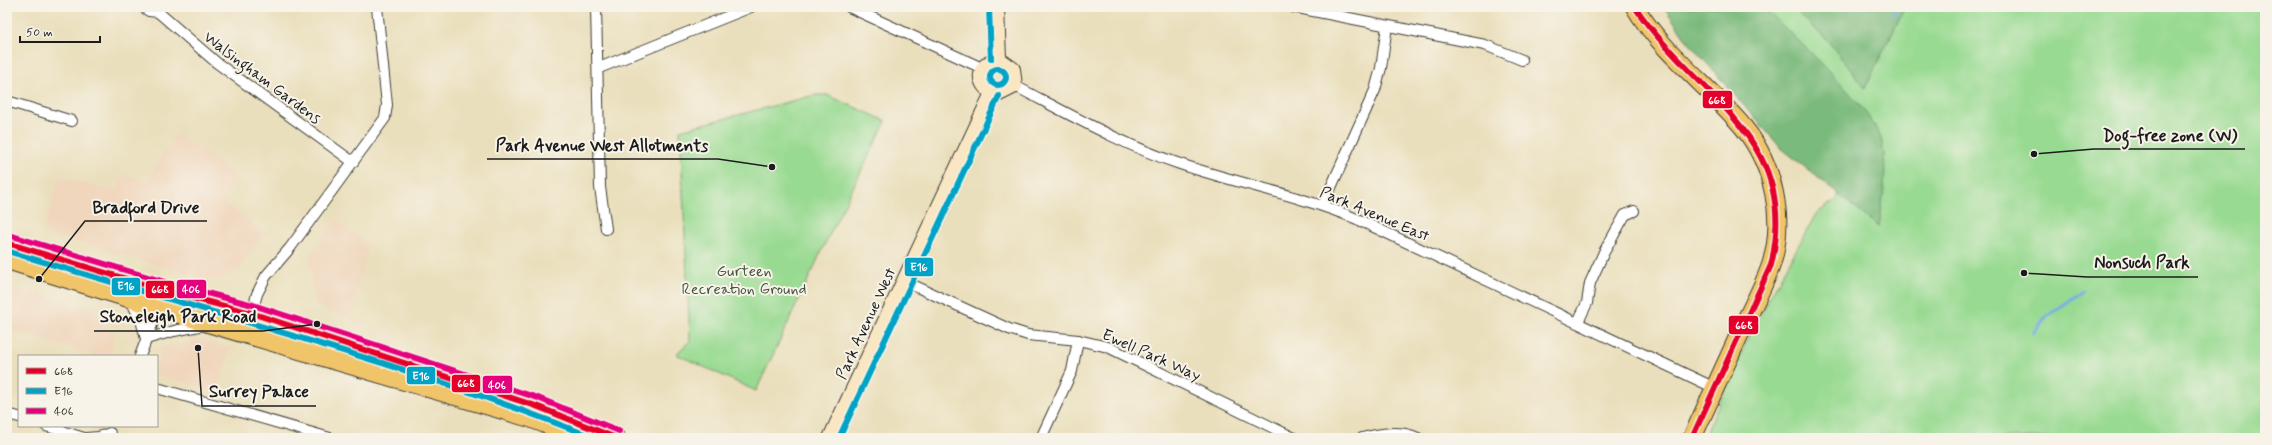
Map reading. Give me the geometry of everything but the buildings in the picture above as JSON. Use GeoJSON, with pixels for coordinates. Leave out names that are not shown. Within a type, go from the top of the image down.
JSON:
{"type":"FeatureCollection","features":[{"type":"Feature","properties":{"kind":"highway"},"geometry":{"type":"LineString","coordinates":[[1635,7],[1643,20],[1666,49],[1744,128],[1760,152],[1775,200],[1777,226],[1771,265],[1692,438]]}},
{"type":"Feature","properties":{"kind":"highway"},"geometry":{"type":"LineString","coordinates":[[7,243],[166,291],[251,314],[536,406],[616,438]]}},
{"type":"Feature","properties":{"kind":"highway"},"geometry":{"type":"LineString","coordinates":[[7,260],[158,308],[530,418],[582,438]]}},
{"type":"Feature","properties":{"kind":"street","name":"Walsingham Gardens"},"geometry":{"type":"LineString","coordinates":[[143,7],[149,11],[158,9],[217,63],[353,162]]}},
{"type":"Feature","properties":{"kind":"street"},"geometry":{"type":"LineString","coordinates":[[282,345],[273,335],[257,330],[250,324],[251,314],[257,294],[266,276],[290,248],[382,124],[387,113],[377,7]]}},
{"type":"Feature","properties":{"kind":"street"},"geometry":{"type":"LineString","coordinates":[[596,7],[599,68],[600,187],[606,229]]}},
{"type":"Feature","properties":{"kind":"street"},"geometry":{"type":"LineString","coordinates":[[599,68],[751,7]]}},
{"type":"Feature","properties":{"kind":"street"},"geometry":{"type":"LineString","coordinates":[[848,7],[982,68]]}},
{"type":"Feature","properties":{"kind":"street"},"geometry":{"type":"LineString","coordinates":[[997,7],[999,59]]}},
{"type":"Feature","properties":{"kind":"street"},"geometry":{"type":"LineString","coordinates":[[1293,7],[1485,44],[1522,60]]}},
{"type":"Feature","properties":{"kind":"street"},"geometry":{"type":"LineString","coordinates":[[1324,205],[1374,90],[1381,68],[1387,26]]}},
{"type":"Feature","properties":{"kind":"street"},"geometry":{"type":"LineString","coordinates":[[999,59],[1013,69],[1015,86],[997,95],[992,93],[984,86],[981,78],[982,68],[988,61],[999,59]]}},
{"type":"Feature","properties":{"kind":"street","name":"Park Avenue East"},"geometry":{"type":"LineString","coordinates":[[1015,86],[1138,148],[1172,161],[1324,205],[1578,322],[1715,388]]}},
{"type":"Feature","properties":{"kind":"street","name":"Park Avenue West"},"geometry":{"type":"LineString","coordinates":[[830,438],[992,93]]}},
{"type":"Feature","properties":{"kind":"street"},"geometry":{"type":"LineString","coordinates":[[7,101],[72,121]]}},
{"type":"Feature","properties":{"kind":"street"},"geometry":{"type":"LineString","coordinates":[[1578,322],[1587,304],[1590,283],[1604,252],[1625,215],[1634,211]]}},
{"type":"Feature","properties":{"kind":"street","name":"Ewell Park Way"},"geometry":{"type":"LineString","coordinates":[[904,281],[1009,329],[1028,335],[1078,340],[1108,347],[1294,438]]}},
{"type":"Feature","properties":{"kind":"street"},"geometry":{"type":"LineString","coordinates":[[140,355],[166,291]]}},
{"type":"Feature","properties":{"kind":"street"},"geometry":{"type":"LineString","coordinates":[[130,299],[141,320],[146,339]]}},
{"type":"Feature","properties":{"kind":"street"},"geometry":{"type":"LineString","coordinates":[[146,339],[174,331],[211,324]]}},
{"type":"Feature","properties":{"kind":"street"},"geometry":{"type":"LineString","coordinates":[[1041,438],[1072,371],[1078,340]]}},
{"type":"Feature","properties":{"kind":"street"},"geometry":{"type":"LineString","coordinates":[[158,388],[330,438]]}},
{"type":"Feature","properties":{"kind":"street"},"geometry":{"type":"LineString","coordinates":[[7,414],[18,417]]}},
{"type":"Feature","properties":{"kind":"street"},"geometry":{"type":"LineString","coordinates":[[49,427],[84,438]]}},
{"type":"Feature","properties":{"kind":"street"},"geometry":{"type":"LineString","coordinates":[[88,438],[99,437],[110,432]]}},
{"type":"Feature","properties":{"kind":"street"},"geometry":{"type":"LineString","coordinates":[[1362,438],[1390,433],[1409,434],[1418,438]]}},
{"type":"Feature","properties":{"kind":"shaded area"},"geometry":{"type":"Polygon","coordinates":[[[175,134],[236,174],[223,201],[265,233],[236,272],[220,279],[206,279],[43,232],[59,177],[117,192],[123,175],[147,181],[175,134]]]}},
{"type":"Feature","properties":{"kind":"shaded area"},"geometry":{"type":"Polygon","coordinates":[[[336,219],[369,245],[349,317],[318,307],[315,302],[309,256],[336,219]]]}},
{"type":"Feature","properties":{"kind":"shaded area"},"geometry":{"type":"Polygon","coordinates":[[[7,286],[94,310],[93,312],[111,331],[115,333],[110,355],[92,355],[7,328],[7,286]]]}},
{"type":"Feature","properties":{"kind":"shaded area"},"geometry":{"type":"Polygon","coordinates":[[[193,337],[228,348],[230,345],[217,392],[158,375],[158,359],[162,348],[191,341],[193,337]]]}},
{"type":"Feature","properties":{"kind":"green space"},"geometry":{"type":"Polygon","coordinates":[[[1664,7],[2265,7],[2265,438],[1704,438],[1751,331],[1816,214],[1838,198],[1836,181],[1689,43],[1664,7]]]}},
{"type":"Feature","properties":{"kind":"green space"},"geometry":{"type":"Polygon","coordinates":[[[1664,7],[1762,7],[1830,72],[1864,111],[1876,128],[1882,142],[1885,174],[1879,227],[1780,147],[1689,43],[1664,7]]]}},
{"type":"Feature","properties":{"kind":"green space"},"geometry":{"type":"Polygon","coordinates":[[[1792,7],[1905,7],[1865,88],[1828,41],[1792,7]]]}},
{"type":"Feature","properties":{"kind":"green space","name":"Gurteen Recreation Ground"},"geometry":{"type":"Polygon","coordinates":[[[815,95],[827,95],[886,121],[823,248],[756,391],[676,354],[690,341],[680,130],[815,95]]]}},
{"type":"Feature","properties":{"kind":"waterway"},"geometry":{"type":"LineString","coordinates":[[1893,16],[1899,7]]}},
{"type":"Feature","properties":{"kind":"waterway"},"geometry":{"type":"LineString","coordinates":[[2033,333],[2045,318],[2083,291]]}},
{"type":"Feature","properties":{"kind":"transit line","name":"E16"},"geometry":{"type":"LineString","coordinates":[[989,7],[991,59]]}},
{"type":"Feature","properties":{"kind":"transit line","name":"668"},"geometry":{"type":"LineString","coordinates":[[1635,7],[1659,39],[1713,94],[1737,122],[1757,151],[1771,183],[1777,221],[1771,265],[1692,438]]}},
{"type":"Feature","properties":{"kind":"transit line","name":"E16"},"geometry":{"type":"LineString","coordinates":[[995,69],[1001,69],[1006,74],[1006,77],[1004,83],[1001,85],[995,85],[990,80],[990,74],[995,69]]}},
{"type":"Feature","properties":{"kind":"transit line","name":"E16"},"geometry":{"type":"LineString","coordinates":[[839,438],[999,96]]}},
{"type":"Feature","properties":{"kind":"transit line","name":"406"},"geometry":{"type":"LineString","coordinates":[[9,235],[168,283],[253,305],[538,398],[619,431]]}},
{"type":"Feature","properties":{"kind":"transit line","name":"668"},"geometry":{"type":"LineString","coordinates":[[7,243],[166,291],[251,313],[536,406],[616,438]]}},
{"type":"Feature","properties":{"kind":"transit line","name":"E16"},"geometry":{"type":"LineString","coordinates":[[7,251],[376,361],[450,385],[594,438]]}},
{"type":"Feature","properties":{"kind":"place","name":"Dog-free zone (W)"},"geometry":{"type":"Point","coordinates":[2034,154]}},
{"type":"Feature","properties":{"kind":"place","name":"Park Avenue West Allotments"},"geometry":{"type":"Point","coordinates":[772,167]}},
{"type":"Feature","properties":{"kind":"place","name":"Nonsuch Park"},"geometry":{"type":"Point","coordinates":[2024,273]}},
{"type":"Feature","properties":{"kind":"place","name":"Bradford Drive"},"geometry":{"type":"Point","coordinates":[39,279]}},
{"type":"Feature","properties":{"kind":"place","name":"Stoneleigh Park Road"},"geometry":{"type":"Point","coordinates":[317,324]}},
{"type":"Feature","properties":{"kind":"place","name":"Surrey Palace"},"geometry":{"type":"Point","coordinates":[198,348]}}]}
